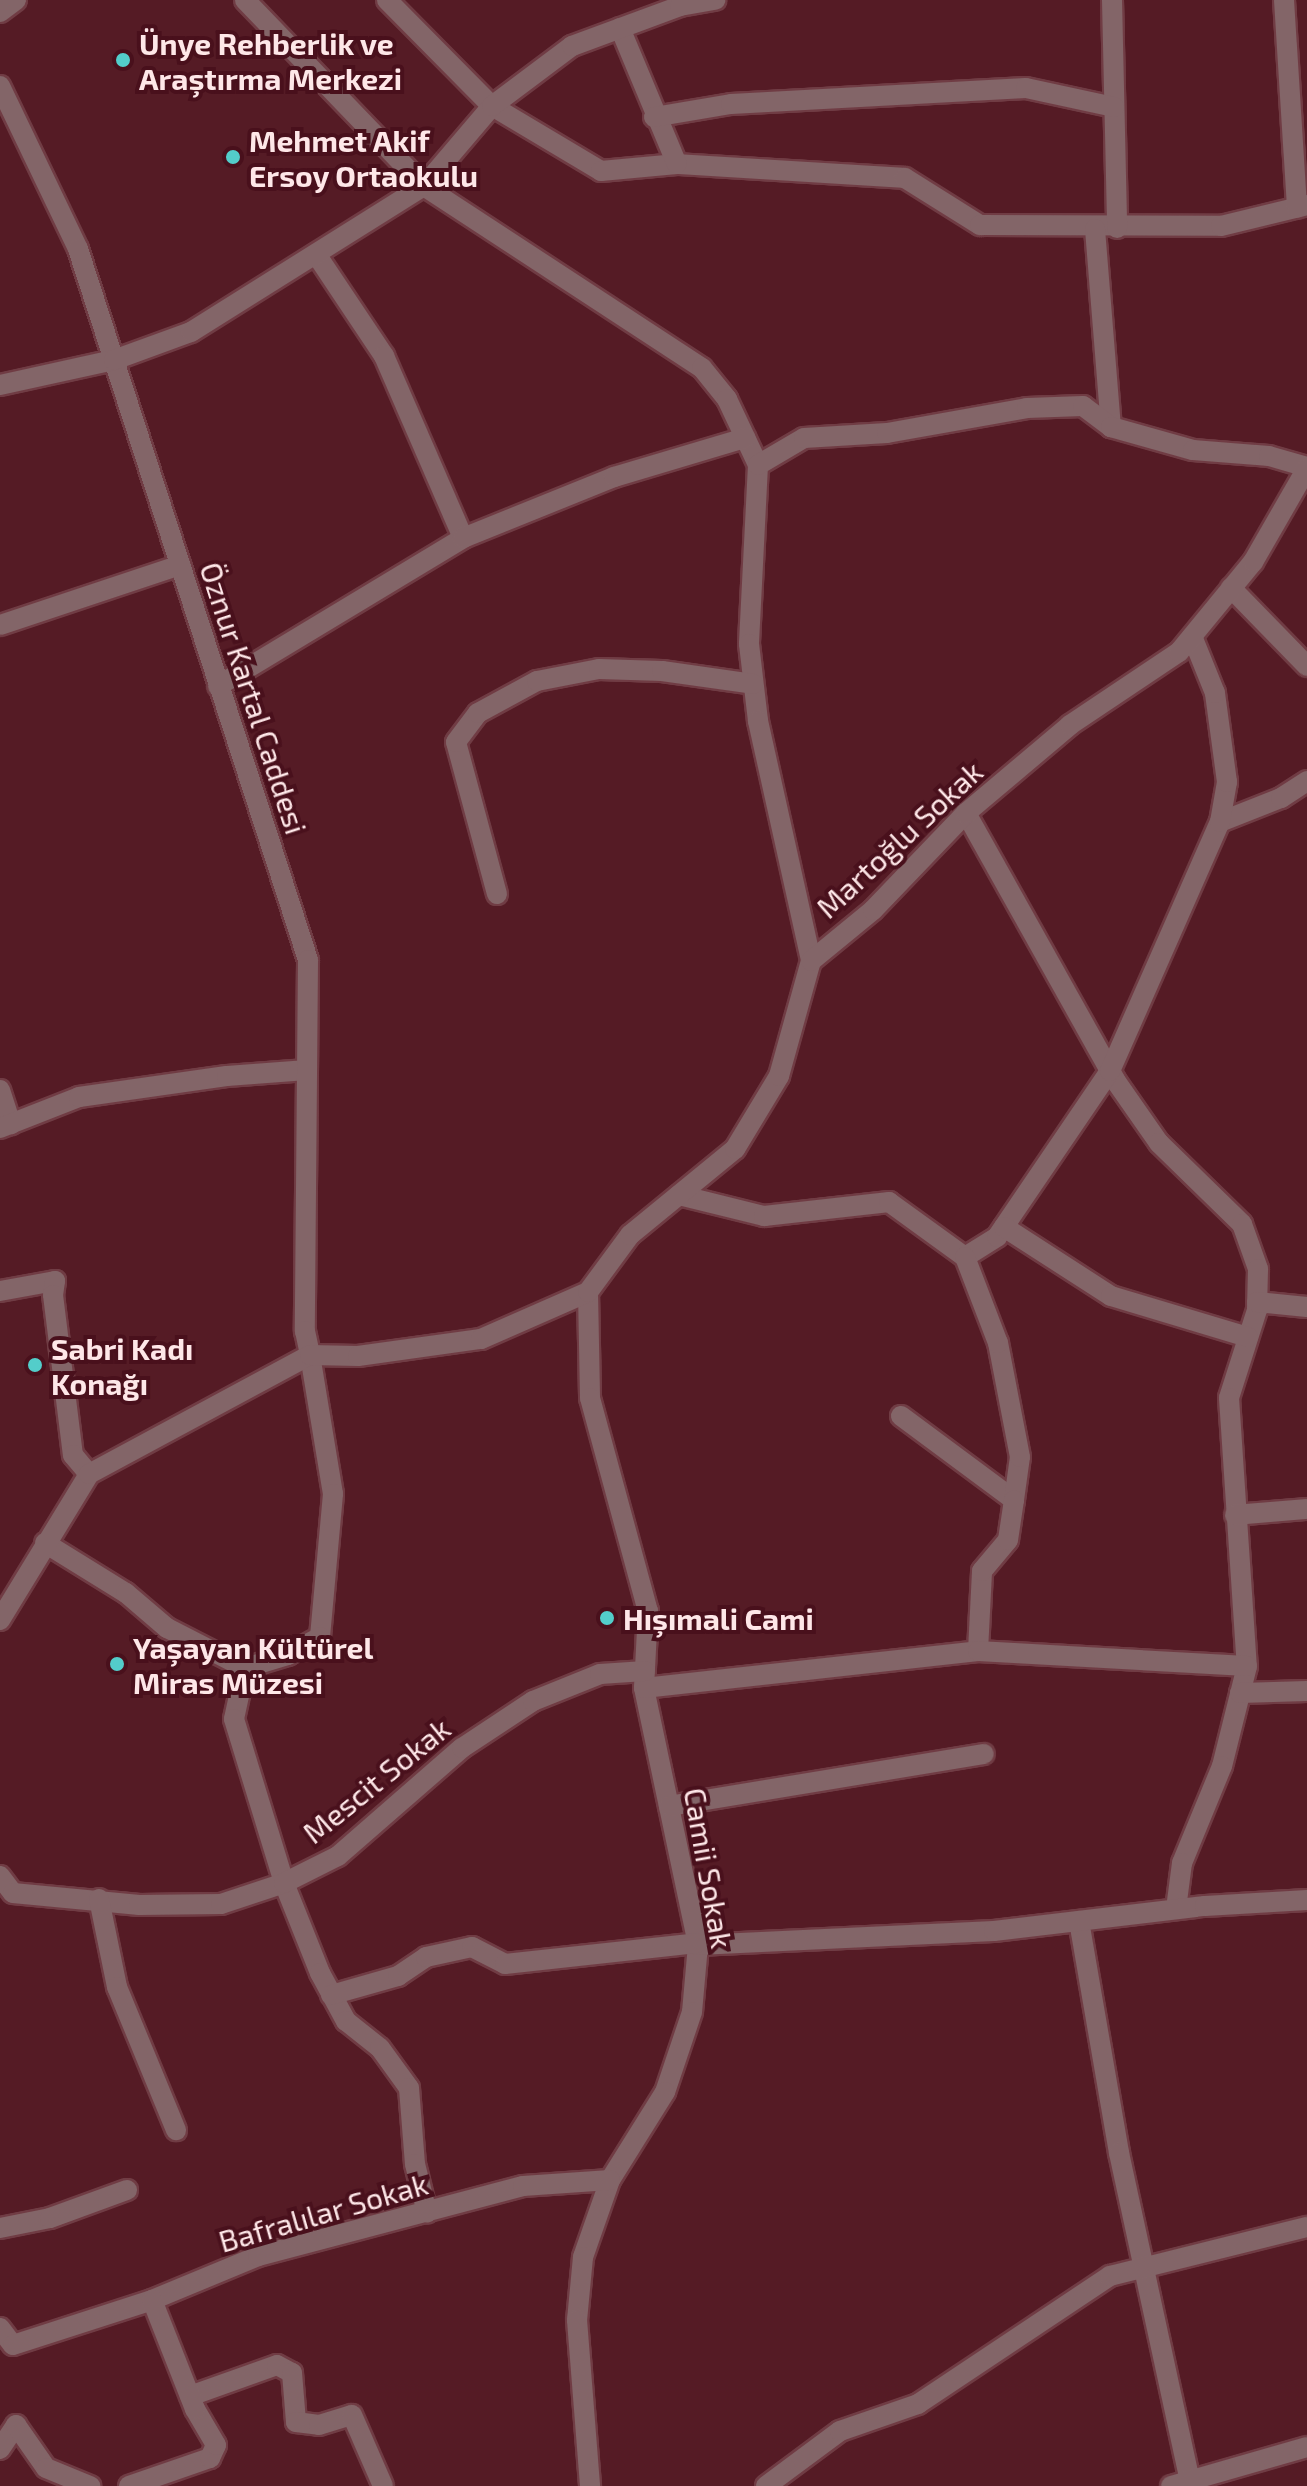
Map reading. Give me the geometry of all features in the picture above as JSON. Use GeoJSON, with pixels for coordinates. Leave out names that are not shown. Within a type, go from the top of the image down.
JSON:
{"type":"FeatureCollection","features":[{"type":"Feature","properties":{"kind":"street"},"geometry":{"type":"LineString","coordinates":[[0,12],[16,0]]}},
{"type":"Feature","properties":{"kind":"street"},"geometry":{"type":"LineString","coordinates":[[245,0],[424,186],[702,368],[727,399],[758,465],[749,644],[753,684],[811,961]]}},
{"type":"Feature","properties":{"kind":"street"},"geometry":{"type":"LineString","coordinates":[[0,385],[114,360],[191,332],[424,186],[492,106],[572,46],[620,28],[715,0]]}},
{"type":"Feature","properties":{"kind":"street"},"geometry":{"type":"LineString","coordinates":[[1112,0],[1117,228]]}},
{"type":"Feature","properties":{"kind":"street"},"geometry":{"type":"LineString","coordinates":[[395,3],[492,106],[601,171],[677,164],[905,178],[980,225],[1095,229],[1221,226],[1302,206],[1284,0]]}},
{"type":"Feature","properties":{"kind":"street"},"geometry":{"type":"LineString","coordinates":[[620,28],[654,117],[677,164]]}},
{"type":"Feature","properties":{"kind":"street","name":"Öznur Kartal Caddesi"},"geometry":{"type":"LineString","coordinates":[[1,88],[78,249],[308,960],[310,1355],[333,1494],[320,1637],[288,1655],[245,1668]]}},
{"type":"Feature","properties":{"kind":"street"},"geometry":{"type":"LineString","coordinates":[[654,117],[731,104],[1026,88],[1114,107]]}},
{"type":"Feature","properties":{"kind":"street"},"geometry":{"type":"LineString","coordinates":[[1095,229],[1111,427]]}},
{"type":"Feature","properties":{"kind":"street"},"geometry":{"type":"LineString","coordinates":[[316,254],[384,356],[463,538]]}},
{"type":"Feature","properties":{"kind":"street"},"geometry":{"type":"LineString","coordinates":[[758,465],[804,438],[887,433],[1027,408],[1083,406],[1111,427],[1193,450],[1269,456],[1307,468]]}},
{"type":"Feature","properties":{"kind":"street"},"geometry":{"type":"LineString","coordinates":[[218,686],[463,538],[614,477],[745,438]]}},
{"type":"Feature","properties":{"kind":"street","name":"Martoğlu Sokak"},"geometry":{"type":"LineString","coordinates":[[588,1292],[630,1235],[735,1149],[779,1076],[811,961],[873,910],[966,813],[1070,725],[1179,652],[1253,562],[1307,468]]}},
{"type":"Feature","properties":{"kind":"street"},"geometry":{"type":"LineString","coordinates":[[0,625],[180,565]]}},
{"type":"Feature","properties":{"kind":"street"},"geometry":{"type":"LineString","coordinates":[[1231,588],[1307,666]]}},
{"type":"Feature","properties":{"kind":"street"},"geometry":{"type":"LineString","coordinates":[[965,1257],[1004,1227],[1110,1071],[1220,822],[1227,782],[1215,693],[1192,636]]}},
{"type":"Feature","properties":{"kind":"street"},"geometry":{"type":"LineString","coordinates":[[497,894],[456,742],[478,713],[537,681],[599,669],[662,671],[753,684]]}},
{"type":"Feature","properties":{"kind":"street"},"geometry":{"type":"LineString","coordinates":[[1220,822],[1281,798],[1307,781]]}},
{"type":"Feature","properties":{"kind":"street"},"geometry":{"type":"LineString","coordinates":[[966,813],[1110,1071],[1159,1143],[1242,1224],[1258,1269],[1257,1302],[1229,1398],[1247,1666],[1222,1766],[1182,1863],[1176,1909]]}},
{"type":"Feature","properties":{"kind":"street"},"geometry":{"type":"LineString","coordinates":[[0,1090],[5,1126],[79,1097],[227,1076],[307,1070]]}},
{"type":"Feature","properties":{"kind":"street"},"geometry":{"type":"LineString","coordinates":[[679,1195],[764,1216],[889,1202],[965,1257],[998,1343],[1020,1457],[1008,1540],[982,1571],[978,1651]]}},
{"type":"Feature","properties":{"kind":"street"},"geometry":{"type":"LineString","coordinates":[[1004,1227],[1111,1296],[1248,1337]]}},
{"type":"Feature","properties":{"kind":"street"},"geometry":{"type":"LineString","coordinates":[[0,1291],[55,1281],[73,1455],[89,1474]]}},
{"type":"Feature","properties":{"kind":"street"},"geometry":{"type":"LineString","coordinates":[[0,1620],[89,1474],[310,1355],[358,1356],[481,1339],[588,1292]]}},
{"type":"Feature","properties":{"kind":"street","name":"Camii Sokak"},"geometry":{"type":"LineString","coordinates":[[588,1292],[590,1398],[648,1611],[644,1680],[697,1944],[692,2012],[665,2092],[610,2180],[583,2257],[577,2320],[590,2486]]}},
{"type":"Feature","properties":{"kind":"street"},"geometry":{"type":"LineString","coordinates":[[1257,1302],[1307,1307]]}},
{"type":"Feature","properties":{"kind":"street"},"geometry":{"type":"LineString","coordinates":[[901,1416],[1014,1500]]}},
{"type":"Feature","properties":{"kind":"street"},"geometry":{"type":"LineString","coordinates":[[1235,1515],[1307,1509]]}},
{"type":"Feature","properties":{"kind":"street"},"geometry":{"type":"LineString","coordinates":[[45,1543],[126,1593],[167,1628],[245,1668],[234,1719],[284,1883],[331,1995],[346,2021],[380,2048],[409,2088],[415,2164],[427,2213]]}},
{"type":"Feature","properties":{"kind":"street","name":"Mescit Sokak"},"geometry":{"type":"LineString","coordinates":[[0,1876],[13,1893],[139,1905],[221,1904],[284,1883],[338,1856],[462,1748],[533,1701],[600,1674],[644,1680],[978,1651],[1247,1666]]}},
{"type":"Feature","properties":{"kind":"street"},"geometry":{"type":"LineString","coordinates":[[1240,1693],[1307,1691]]}},
{"type":"Feature","properties":{"kind":"street"},"geometry":{"type":"LineString","coordinates":[[669,1806],[984,1754]]}},
{"type":"Feature","properties":{"kind":"street"},"geometry":{"type":"LineString","coordinates":[[99,1899],[117,1987],[176,2130]]}},
{"type":"Feature","properties":{"kind":"street"},"geometry":{"type":"LineString","coordinates":[[331,1995],[398,1976],[426,1957],[472,1947],[505,1964],[697,1944],[994,1931],[1176,1909],[1307,1900]]}},
{"type":"Feature","properties":{"kind":"street"},"geometry":{"type":"LineString","coordinates":[[1079,1921],[1184,2484],[1307,2447]]}},
{"type":"Feature","properties":{"kind":"street","name":"Bafralılar Sokak"},"geometry":{"type":"LineString","coordinates":[[0,2328],[13,2345],[152,2300],[258,2256],[523,2186],[610,2180]]}},
{"type":"Feature","properties":{"kind":"street"},"geometry":{"type":"LineString","coordinates":[[0,2228],[50,2218],[127,2190]]}},
{"type":"Feature","properties":{"kind":"street"},"geometry":{"type":"LineString","coordinates":[[766,2486],[840,2431],[918,2404],[1110,2276],[1307,2227]]}},
{"type":"Feature","properties":{"kind":"street"},"geometry":{"type":"LineString","coordinates":[[139,2484],[210,2458],[216,2445],[190,2396],[152,2300]]}},
{"type":"Feature","properties":{"kind":"street"},"geometry":{"type":"LineString","coordinates":[[190,2396],[277,2365],[292,2373],[296,2422],[319,2425],[352,2415],[383,2486]]}},
{"type":"Feature","properties":{"kind":"street"},"geometry":{"type":"LineString","coordinates":[[0,2449],[16,2425],[46,2468],[90,2486]]}},
{"type":"Feature","properties":{"kind":"place","name":"Ünye Rehberlik ve Araştırma Merkezi"},"geometry":{"type":"Point","coordinates":[123,60]}},
{"type":"Feature","properties":{"kind":"place","name":"Mehmet Akif Ersoy Ortaokulu"},"geometry":{"type":"Point","coordinates":[233,157]}},
{"type":"Feature","properties":{"kind":"place","name":"Sabri Kadı Konağı"},"geometry":{"type":"Point","coordinates":[35,1365]}},
{"type":"Feature","properties":{"kind":"place","name":"Hışımali Cami"},"geometry":{"type":"Point","coordinates":[607,1618]}},
{"type":"Feature","properties":{"kind":"place","name":"Yaşayan Kültürel Miras Müzesi"},"geometry":{"type":"Point","coordinates":[117,1664]}}]}
